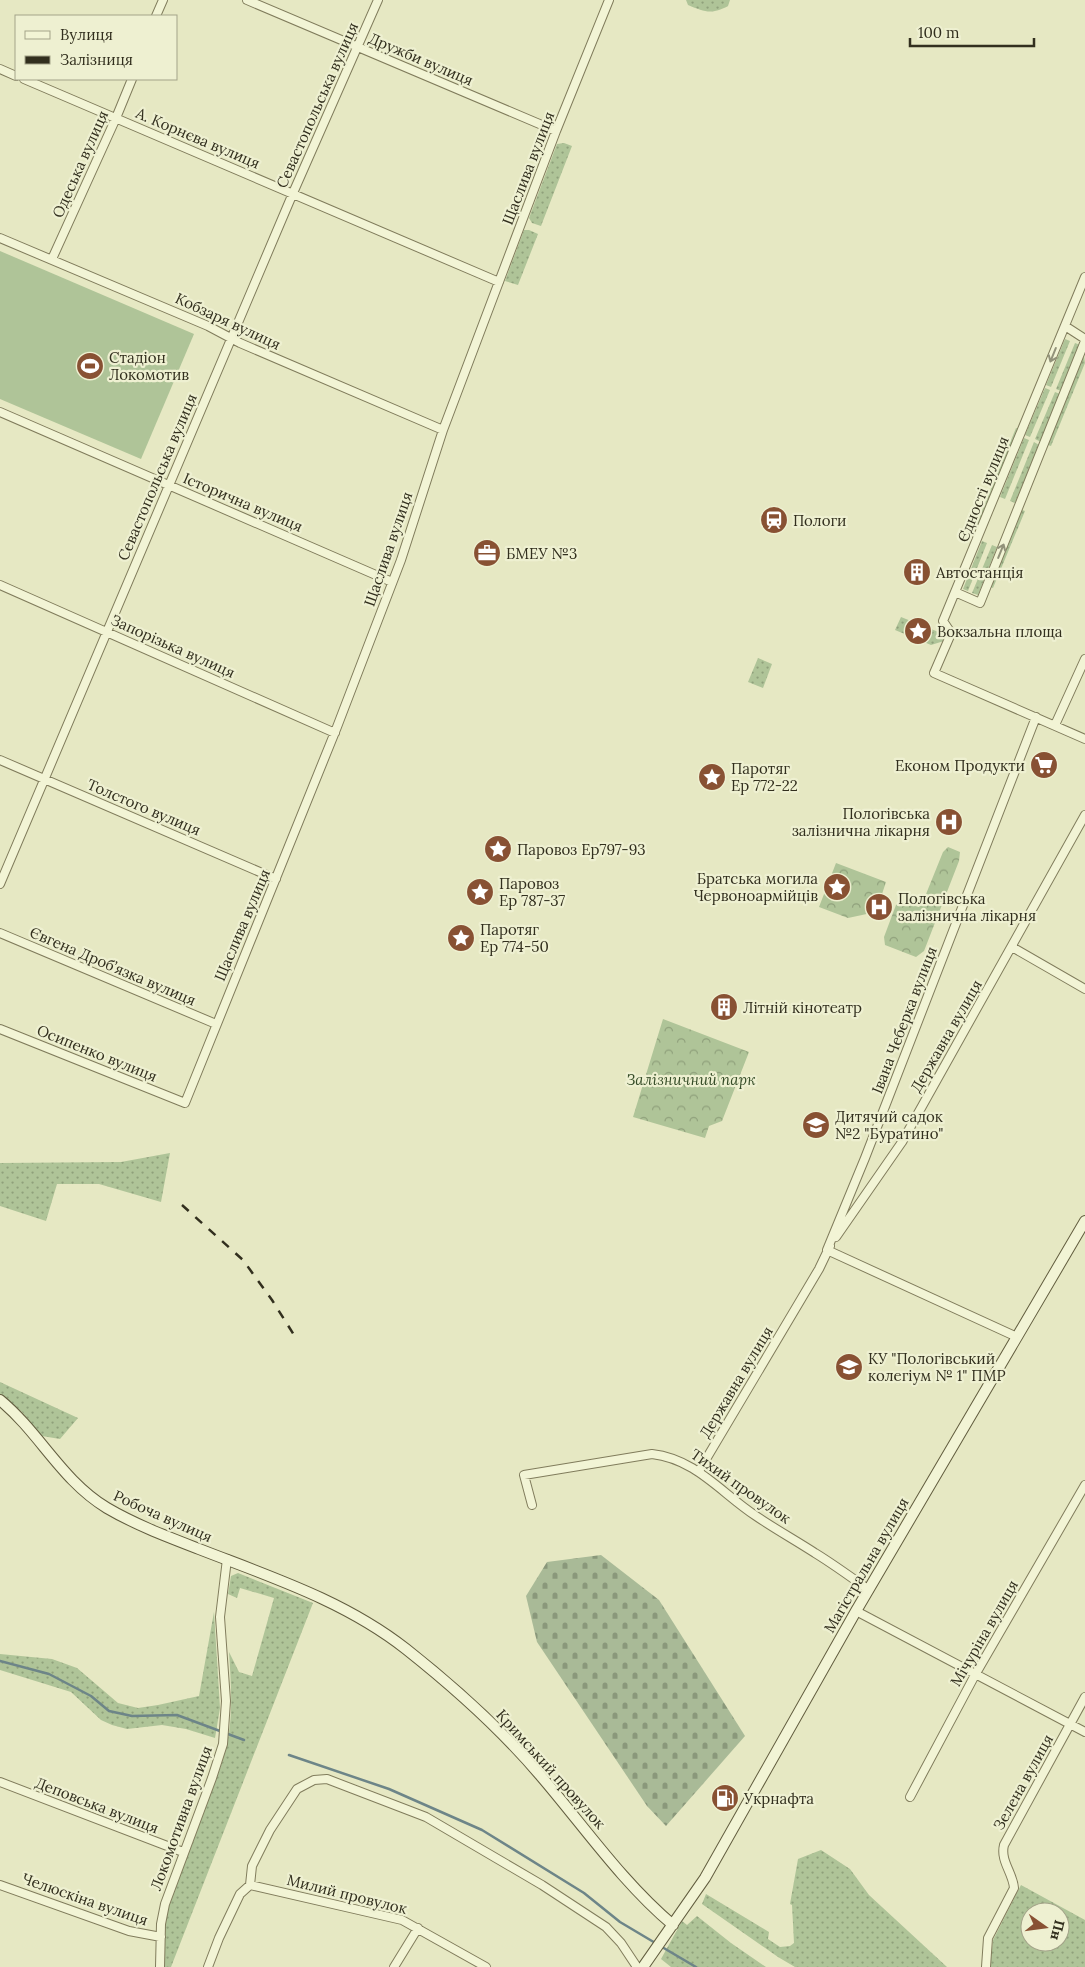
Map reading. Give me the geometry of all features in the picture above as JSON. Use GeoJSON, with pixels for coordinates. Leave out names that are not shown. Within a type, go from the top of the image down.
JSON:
{"type":"FeatureCollection","features":[{"type":"Feature","properties":{"kind":"main road","name":"Магістральна вулиця"},"geometry":{"type":"LineString","coordinates":[[643,1967],[709,1871],[868,1590],[1085,1222]]}},
{"type":"Feature","properties":{"kind":"main road","name":"Робоча вулиця"},"geometry":{"type":"LineString","coordinates":[[0,1400],[22,1420],[63,1472],[95,1500],[137,1523],[348,1610]]}},
{"type":"Feature","properties":{"kind":"main road","name":"Кримський провулок"},"geometry":{"type":"LineString","coordinates":[[348,1610],[406,1649],[468,1701],[501,1732],[540,1774],[641,1894],[673,1924]]}},
{"type":"Feature","properties":{"kind":"street"},"geometry":{"type":"LineString","coordinates":[[156,15],[163,0]]}},
{"type":"Feature","properties":{"kind":"street","name":"Дружби вулиця"},"geometry":{"type":"LineString","coordinates":[[247,0],[556,131]]}},
{"type":"Feature","properties":{"kind":"street","name":"Севастопольська вулиця"},"geometry":{"type":"LineString","coordinates":[[0,884],[168,485],[378,0]]}},
{"type":"Feature","properties":{"kind":"street","name":"Щаслива вулиця"},"geometry":{"type":"LineString","coordinates":[[184,1103],[335,733],[392,582],[443,430],[556,131],[609,0]]}},
{"type":"Feature","properties":{"kind":"street"},"geometry":{"type":"LineString","coordinates":[[0,69],[15,76]]}},
{"type":"Feature","properties":{"kind":"street","name":"А. Корнєва вулиця"},"geometry":{"type":"LineString","coordinates":[[26,80],[499,282]]}},
{"type":"Feature","properties":{"kind":"street","name":"Одеська вулиця"},"geometry":{"type":"LineString","coordinates":[[52,259],[132,80]]}},
{"type":"Feature","properties":{"kind":"street","name":"Кобзаря вулиця"},"geometry":{"type":"LineString","coordinates":[[0,238],[208,326],[232,339],[443,430]]}},
{"type":"Feature","properties":{"kind":"street","name":"Єдності вулиця"},"geometry":{"type":"LineString","coordinates":[[1036,717],[934,673],[950,636],[949,630],[943,621],[1085,277]]}},
{"type":"Feature","properties":{"kind":"street"},"geometry":{"type":"LineString","coordinates":[[955,592],[980,603],[1085,340],[1065,326]]}},
{"type":"Feature","properties":{"kind":"street","name":"Історична вулиця"},"geometry":{"type":"LineString","coordinates":[[0,412],[392,582]]}},
{"type":"Feature","properties":{"kind":"street","name":"Запорізька вулиця"},"geometry":{"type":"LineString","coordinates":[[0,585],[335,733]]}},
{"type":"Feature","properties":{"kind":"street"},"geometry":{"type":"LineString","coordinates":[[1055,725],[1085,659]]}},
{"type":"Feature","properties":{"kind":"street"},"geometry":{"type":"LineString","coordinates":[[1036,717],[1085,739]]}},
{"type":"Feature","properties":{"kind":"street","name":"Івана Чеберка вулиця"},"geometry":{"type":"LineString","coordinates":[[827,1250],[1036,717]]}},
{"type":"Feature","properties":{"kind":"street","name":"Толстого вулиця"},"geometry":{"type":"LineString","coordinates":[[0,760],[276,879]]}},
{"type":"Feature","properties":{"kind":"street","name":"Державна вулиця"},"geometry":{"type":"LineString","coordinates":[[699,1471],[819,1269],[827,1250],[902,1142],[1085,815]]}},
{"type":"Feature","properties":{"kind":"street","name":"Євгена Дроб’язка вулиця"},"geometry":{"type":"LineString","coordinates":[[0,932],[216,1024]]}},
{"type":"Feature","properties":{"kind":"street"},"geometry":{"type":"LineString","coordinates":[[1012,947],[1085,988]]}},
{"type":"Feature","properties":{"kind":"street","name":"Осипенко вулиця"},"geometry":{"type":"LineString","coordinates":[[0,1029],[184,1103]]}},
{"type":"Feature","properties":{"kind":"street"},"geometry":{"type":"LineString","coordinates":[[827,1250],[1017,1338]]}},
{"type":"Feature","properties":{"kind":"street","name":"Тихий провулок"},"geometry":{"type":"LineString","coordinates":[[532,1505],[524,1475],[652,1454],[680,1460],[699,1471],[728,1497],[756,1517],[816,1554],[868,1590]]}},
{"type":"Feature","properties":{"kind":"street","name":"Мічуріна вулиця"},"geometry":{"type":"LineString","coordinates":[[910,1798],[975,1675],[1085,1485]]}},
{"type":"Feature","properties":{"kind":"street","name":"Локомотивна вулиця"},"geometry":{"type":"LineString","coordinates":[[160,1967],[163,1910],[223,1744],[226,1701],[220,1617],[227,1560]]}},
{"type":"Feature","properties":{"kind":"street"},"geometry":{"type":"LineString","coordinates":[[856,1611],[1085,1732]]}},
{"type":"Feature","properties":{"kind":"street","name":"Зелена вулиця"},"geometry":{"type":"LineString","coordinates":[[986,1967],[988,1938],[1014,1888],[1013,1879],[1004,1861],[1002,1850],[1004,1844],[1085,1697]]}},
{"type":"Feature","properties":{"kind":"street"},"geometry":{"type":"LineString","coordinates":[[208,1967],[219,1938],[240,1894],[250,1885],[252,1866],[270,1830],[297,1789],[314,1780],[327,1779],[426,1817],[542,1885],[606,1927],[621,1943],[637,1967]]}},
{"type":"Feature","properties":{"kind":"street","name":"Деповська вулиця"},"geometry":{"type":"LineString","coordinates":[[0,1782],[183,1852]]}},
{"type":"Feature","properties":{"kind":"street","name":"Челюскіна вулиця"},"geometry":{"type":"LineString","coordinates":[[0,1885],[129,1931],[161,1937]]}},
{"type":"Feature","properties":{"kind":"street","name":"Милий провулок"},"geometry":{"type":"LineString","coordinates":[[250,1885],[390,1917],[418,1928],[486,1967]]}},
{"type":"Feature","properties":{"kind":"street"},"geometry":{"type":"LineString","coordinates":[[394,1967],[418,1928]]}},
{"type":"Feature","properties":{"kind":"green space"},"geometry":{"type":"Polygon","coordinates":[[[686,0],[730,0],[728,6],[717,11],[708,12],[688,5],[686,0]]]}},
{"type":"Feature","properties":{"kind":"green space"},"geometry":{"type":"Polygon","coordinates":[[[564,143],[572,146],[541,226],[532,223],[529,218],[557,144],[564,143]]]}},
{"type":"Feature","properties":{"kind":"green space"},"geometry":{"type":"Polygon","coordinates":[[[524,230],[538,234],[518,285],[505,281],[524,230]]]}},
{"type":"Feature","properties":{"kind":"green space","name":"Стадіон Локомотив"},"geometry":{"type":"Polygon","coordinates":[[[0,251],[194,334],[141,459],[0,399],[0,251]]]}},
{"type":"Feature","properties":{"kind":"green space"},"geometry":{"type":"Polygon","coordinates":[[[1065,339],[1070,341],[1051,387],[1046,385],[1065,339]]]}},
{"type":"Feature","properties":{"kind":"green space"},"geometry":{"type":"Polygon","coordinates":[[[1075,343],[1080,345],[1061,391],[1056,389],[1075,343]]]}},
{"type":"Feature","properties":{"kind":"green space"},"geometry":{"type":"Polygon","coordinates":[[[1084,356],[1085,363],[1051,446],[1048,445],[1084,356]]]}},
{"type":"Feature","properties":{"kind":"green space"},"geometry":{"type":"Polygon","coordinates":[[[1045,388],[1050,390],[1030,437],[1025,435],[1045,388]]]}},
{"type":"Feature","properties":{"kind":"green space"},"geometry":{"type":"Polygon","coordinates":[[[1055,392],[1060,394],[1041,442],[1035,439],[1055,392]]]}},
{"type":"Feature","properties":{"kind":"green space"},"geometry":{"type":"Polygon","coordinates":[[[1016,428],[1019,429],[978,529],[975,528],[1016,428]]]}},
{"type":"Feature","properties":{"kind":"green space"},"geometry":{"type":"Polygon","coordinates":[[[1024,438],[1029,440],[1005,499],[1000,497],[1024,438]]]}},
{"type":"Feature","properties":{"kind":"green space"},"geometry":{"type":"Polygon","coordinates":[[[1034,442],[1039,445],[1015,503],[1010,501],[1034,442]]]}},
{"type":"Feature","properties":{"kind":"green space"},"geometry":{"type":"Polygon","coordinates":[[[1022,510],[1025,511],[993,588],[990,587],[1022,510]]]}},
{"type":"Feature","properties":{"kind":"green space"},"geometry":{"type":"Polygon","coordinates":[[[982,541],[987,543],[968,591],[963,589],[982,541]]]}},
{"type":"Feature","properties":{"kind":"green space"},"geometry":{"type":"Polygon","coordinates":[[[992,545],[997,547],[978,595],[972,593],[992,545]]]}},
{"type":"Feature","properties":{"kind":"green space"},"geometry":{"type":"Polygon","coordinates":[[[901,617],[946,635],[944,641],[931,645],[895,630],[901,617]]]}},
{"type":"Feature","properties":{"kind":"green space"},"geometry":{"type":"Polygon","coordinates":[[[758,658],[772,664],[763,688],[748,682],[758,658]]]}},
{"type":"Feature","properties":{"kind":"green space"},"geometry":{"type":"Polygon","coordinates":[[[948,847],[960,852],[959,861],[924,951],[916,957],[885,945],[884,937],[896,905],[900,902],[919,907],[943,852],[948,847]]]}},
{"type":"Feature","properties":{"kind":"green space"},"geometry":{"type":"Polygon","coordinates":[[[836,863],[886,882],[876,912],[848,918],[819,907],[836,863]]]}},
{"type":"Feature","properties":{"kind":"green space","name":"Залізничний парк"},"geometry":{"type":"Polygon","coordinates":[[[663,1019],[749,1052],[722,1121],[709,1126],[705,1138],[633,1117],[663,1019]]]}},
{"type":"Feature","properties":{"kind":"green space"},"geometry":{"type":"Polygon","coordinates":[[[170,1153],[161,1202],[99,1184],[57,1184],[46,1221],[0,1206],[0,1163],[121,1162],[170,1153]]]}},
{"type":"Feature","properties":{"kind":"green space"},"geometry":{"type":"Polygon","coordinates":[[[0,1382],[78,1418],[60,1439],[42,1436],[22,1412],[0,1394],[0,1382]]]}},
{"type":"Feature","properties":{"kind":"green space"},"geometry":{"type":"Polygon","coordinates":[[[601,1555],[659,1600],[745,1736],[666,1826],[647,1806],[537,1642],[526,1596],[547,1562],[601,1555]]]}},
{"type":"Feature","properties":{"kind":"green space"},"geometry":{"type":"Polygon","coordinates":[[[238,1573],[313,1603],[171,1967],[164,1967],[165,1920],[171,1892],[219,1772],[228,1740],[231,1702],[229,1652],[239,1672],[252,1676],[274,1598],[240,1588],[237,1598],[228,1594],[231,1576],[238,1573]]]}},
{"type":"Feature","properties":{"kind":"green space"},"geometry":{"type":"Polygon","coordinates":[[[214,1612],[220,1708],[215,1738],[186,1729],[162,1725],[127,1729],[112,1725],[101,1720],[71,1692],[0,1670],[0,1654],[52,1659],[77,1668],[118,1703],[138,1708],[199,1696],[214,1612]]]}},
{"type":"Feature","properties":{"kind":"green space"},"geometry":{"type":"Polygon","coordinates":[[[821,1850],[850,1869],[869,1895],[947,1967],[795,1967],[702,1904],[706,1894],[769,1932],[768,1939],[780,1947],[790,1946],[794,1943],[792,1905],[790,1904],[798,1859],[821,1850]]]}},
{"type":"Feature","properties":{"kind":"green space"},"geometry":{"type":"Polygon","coordinates":[[[1021,1885],[1052,1902],[1020,1902],[1020,1952],[1070,1952],[1070,1912],[1085,1920],[1085,1967],[990,1967],[993,1940],[1021,1885]]]}},
{"type":"Feature","properties":{"kind":"green space"},"geometry":{"type":"Polygon","coordinates":[[[697,1916],[731,1943],[766,1967],[671,1967],[661,1959],[682,1921],[687,1925],[697,1916]]]}},
{"type":"Feature","properties":{"kind":"waterway"},"geometry":{"type":"LineString","coordinates":[[0,1661],[49,1674],[91,1696],[109,1711],[132,1716],[177,1715],[244,1740]]}},
{"type":"Feature","properties":{"kind":"waterway"},"geometry":{"type":"LineString","coordinates":[[289,1755],[389,1789],[482,1830],[584,1893],[620,1922],[657,1944]]}},
{"type":"Feature","properties":{"kind":"waterway"},"geometry":{"type":"LineString","coordinates":[[662,1947],[696,1967]]}},
{"type":"Feature","properties":{"kind":"railway"},"geometry":{"type":"LineString","coordinates":[[182,1205],[243,1260],[294,1335]]}},
{"type":"Feature","properties":{"kind":"place","name":"Стадіон Локомотив"},"geometry":{"type":"Point","coordinates":[90,366]}},
{"type":"Feature","properties":{"kind":"place","name":"Пологи"},"geometry":{"type":"Point","coordinates":[774,520]}},
{"type":"Feature","properties":{"kind":"place","name":"БМЕУ №3"},"geometry":{"type":"Point","coordinates":[487,553]}},
{"type":"Feature","properties":{"kind":"place","name":"Автостанція"},"geometry":{"type":"Point","coordinates":[917,572]}},
{"type":"Feature","properties":{"kind":"place","name":"Вокзальна площа"},"geometry":{"type":"Point","coordinates":[918,631]}},
{"type":"Feature","properties":{"kind":"place","name":"Економ Продукти"},"geometry":{"type":"Point","coordinates":[1044,765]}},
{"type":"Feature","properties":{"kind":"place","name":"Паротяг Ер 772-22"},"geometry":{"type":"Point","coordinates":[712,777]}},
{"type":"Feature","properties":{"kind":"place","name":"Пологiвська залiзнична лiкарня"},"geometry":{"type":"Point","coordinates":[949,822]}},
{"type":"Feature","properties":{"kind":"place","name":"Паровоз Ер797-93"},"geometry":{"type":"Point","coordinates":[498,849]}},
{"type":"Feature","properties":{"kind":"place","name":"Братська могила Червоноармійців"},"geometry":{"type":"Point","coordinates":[837,887]}},
{"type":"Feature","properties":{"kind":"place","name":"Паровоз Ер 787-37"},"geometry":{"type":"Point","coordinates":[480,892]}},
{"type":"Feature","properties":{"kind":"place","name":"Пологівська залізнична лікарня"},"geometry":{"type":"Point","coordinates":[879,907]}},
{"type":"Feature","properties":{"kind":"place","name":"Паротяг Ер 774-50"},"geometry":{"type":"Point","coordinates":[461,938]}},
{"type":"Feature","properties":{"kind":"place","name":"Літній кінотеатр"},"geometry":{"type":"Point","coordinates":[724,1007]}},
{"type":"Feature","properties":{"kind":"place","name":"Дитячий садок №2 \"Буратино\""},"geometry":{"type":"Point","coordinates":[816,1125]}},
{"type":"Feature","properties":{"kind":"place","name":"КУ \"Пологівський колегіум № 1\" ПМР"},"geometry":{"type":"Point","coordinates":[849,1367]}},
{"type":"Feature","properties":{"kind":"place","name":"Укрнафта"},"geometry":{"type":"Point","coordinates":[725,1798]}}]}
